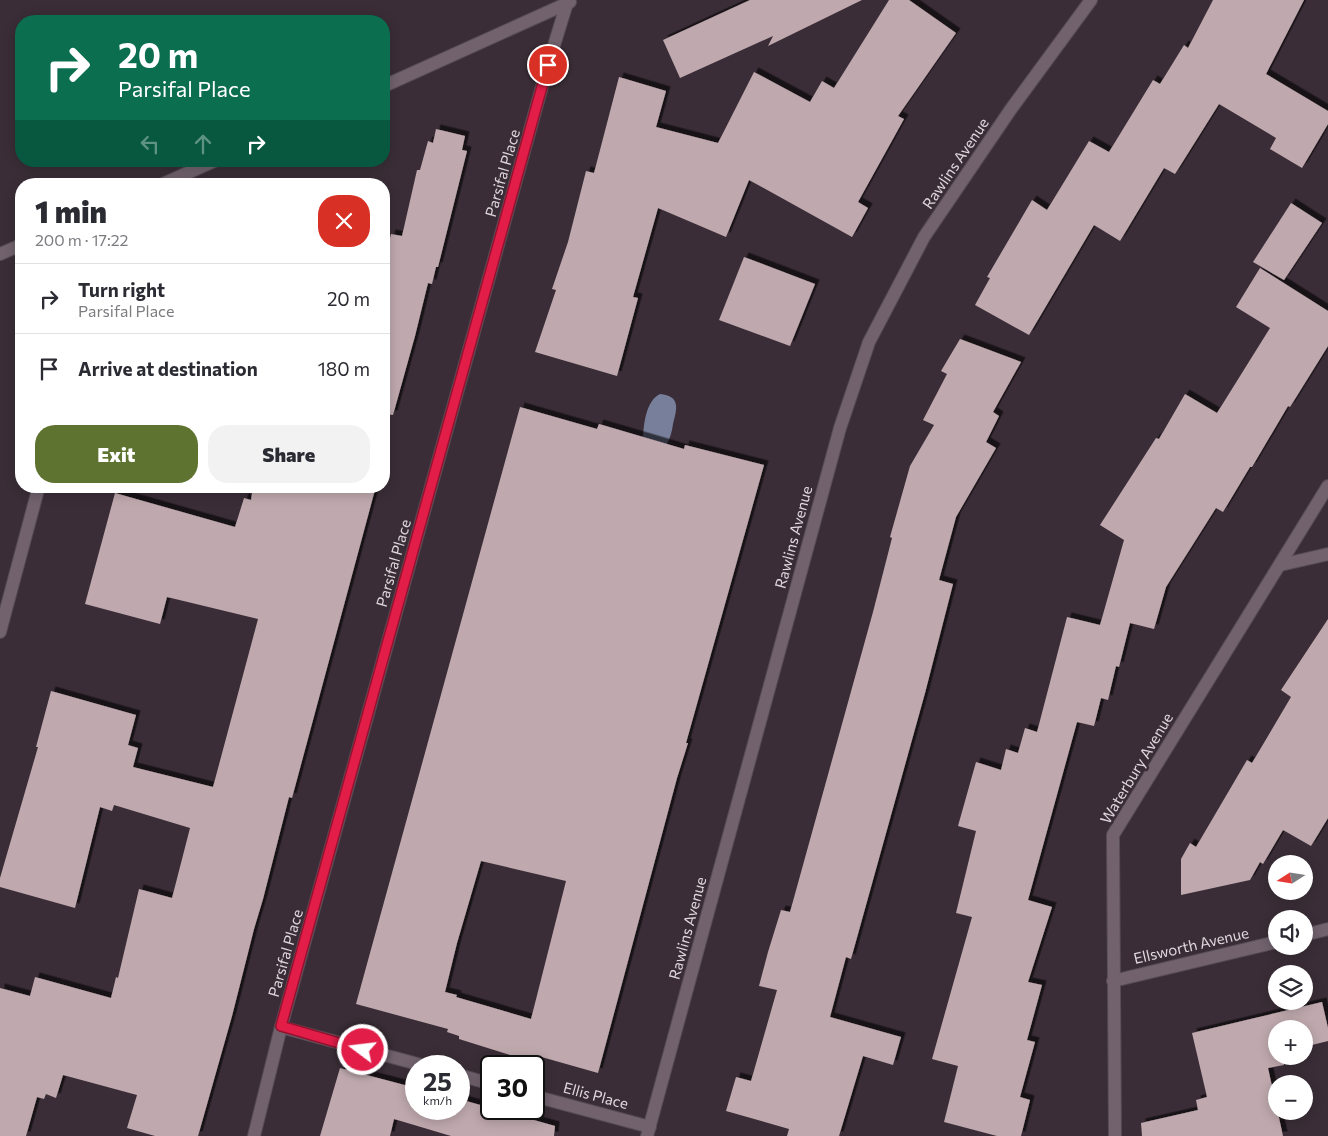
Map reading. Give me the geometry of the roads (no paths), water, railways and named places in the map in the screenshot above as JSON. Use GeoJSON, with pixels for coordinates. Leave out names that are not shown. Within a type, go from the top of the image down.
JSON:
{"type":"FeatureCollection","features":[{"type":"Feature","properties":{"kind":"street"},"geometry":{"type":"LineString","coordinates":[[390,83],[570,1]]}},
{"type":"Feature","properties":{"kind":"street","name":"Parsifal Place"},"geometry":{"type":"LineString","coordinates":[[254,1136],[281,1026],[548,65],[570,1]]}},
{"type":"Feature","properties":{"kind":"street","name":"Rawlins Avenue"},"geometry":{"type":"LineString","coordinates":[[648,1131],[840,428],[869,342],[924,237],[1011,109],[1089,1]]}},
{"type":"Feature","properties":{"kind":"street"},"geometry":{"type":"LineString","coordinates":[[176,178],[201,167]]}},
{"type":"Feature","properties":{"kind":"street"},"geometry":{"type":"LineString","coordinates":[[0,254],[15,248]]}},
{"type":"Feature","properties":{"kind":"street","name":"Waterbury Avenue"},"geometry":{"type":"LineString","coordinates":[[1115,1136],[1113,835],[1328,486]]}},
{"type":"Feature","properties":{"kind":"street"},"geometry":{"type":"LineString","coordinates":[[0,632],[37,493]]}},
{"type":"Feature","properties":{"kind":"street"},"geometry":{"type":"LineString","coordinates":[[1280,565],[1328,554]]}},
{"type":"Feature","properties":{"kind":"street"},"geometry":{"type":"LineString","coordinates":[[1313,933],[1328,929]]}},
{"type":"Feature","properties":{"kind":"street","name":"Ellsworth Avenue"},"geometry":{"type":"LineString","coordinates":[[1114,981],[1268,944]]}},
{"type":"Feature","properties":{"kind":"street"},"geometry":{"type":"LineString","coordinates":[[281,1026],[405,1060]]}},
{"type":"Feature","properties":{"kind":"street","name":"Ellis Place"},"geometry":{"type":"LineString","coordinates":[[545,1099],[648,1131]]}},
{"type":"Feature","properties":{"kind":"water"},"geometry":{"type":"Polygon","coordinates":[[[660,394],[671,397],[676,404],[676,413],[667,444],[643,437],[645,419],[649,407],[655,397],[660,394]]]}}]}
